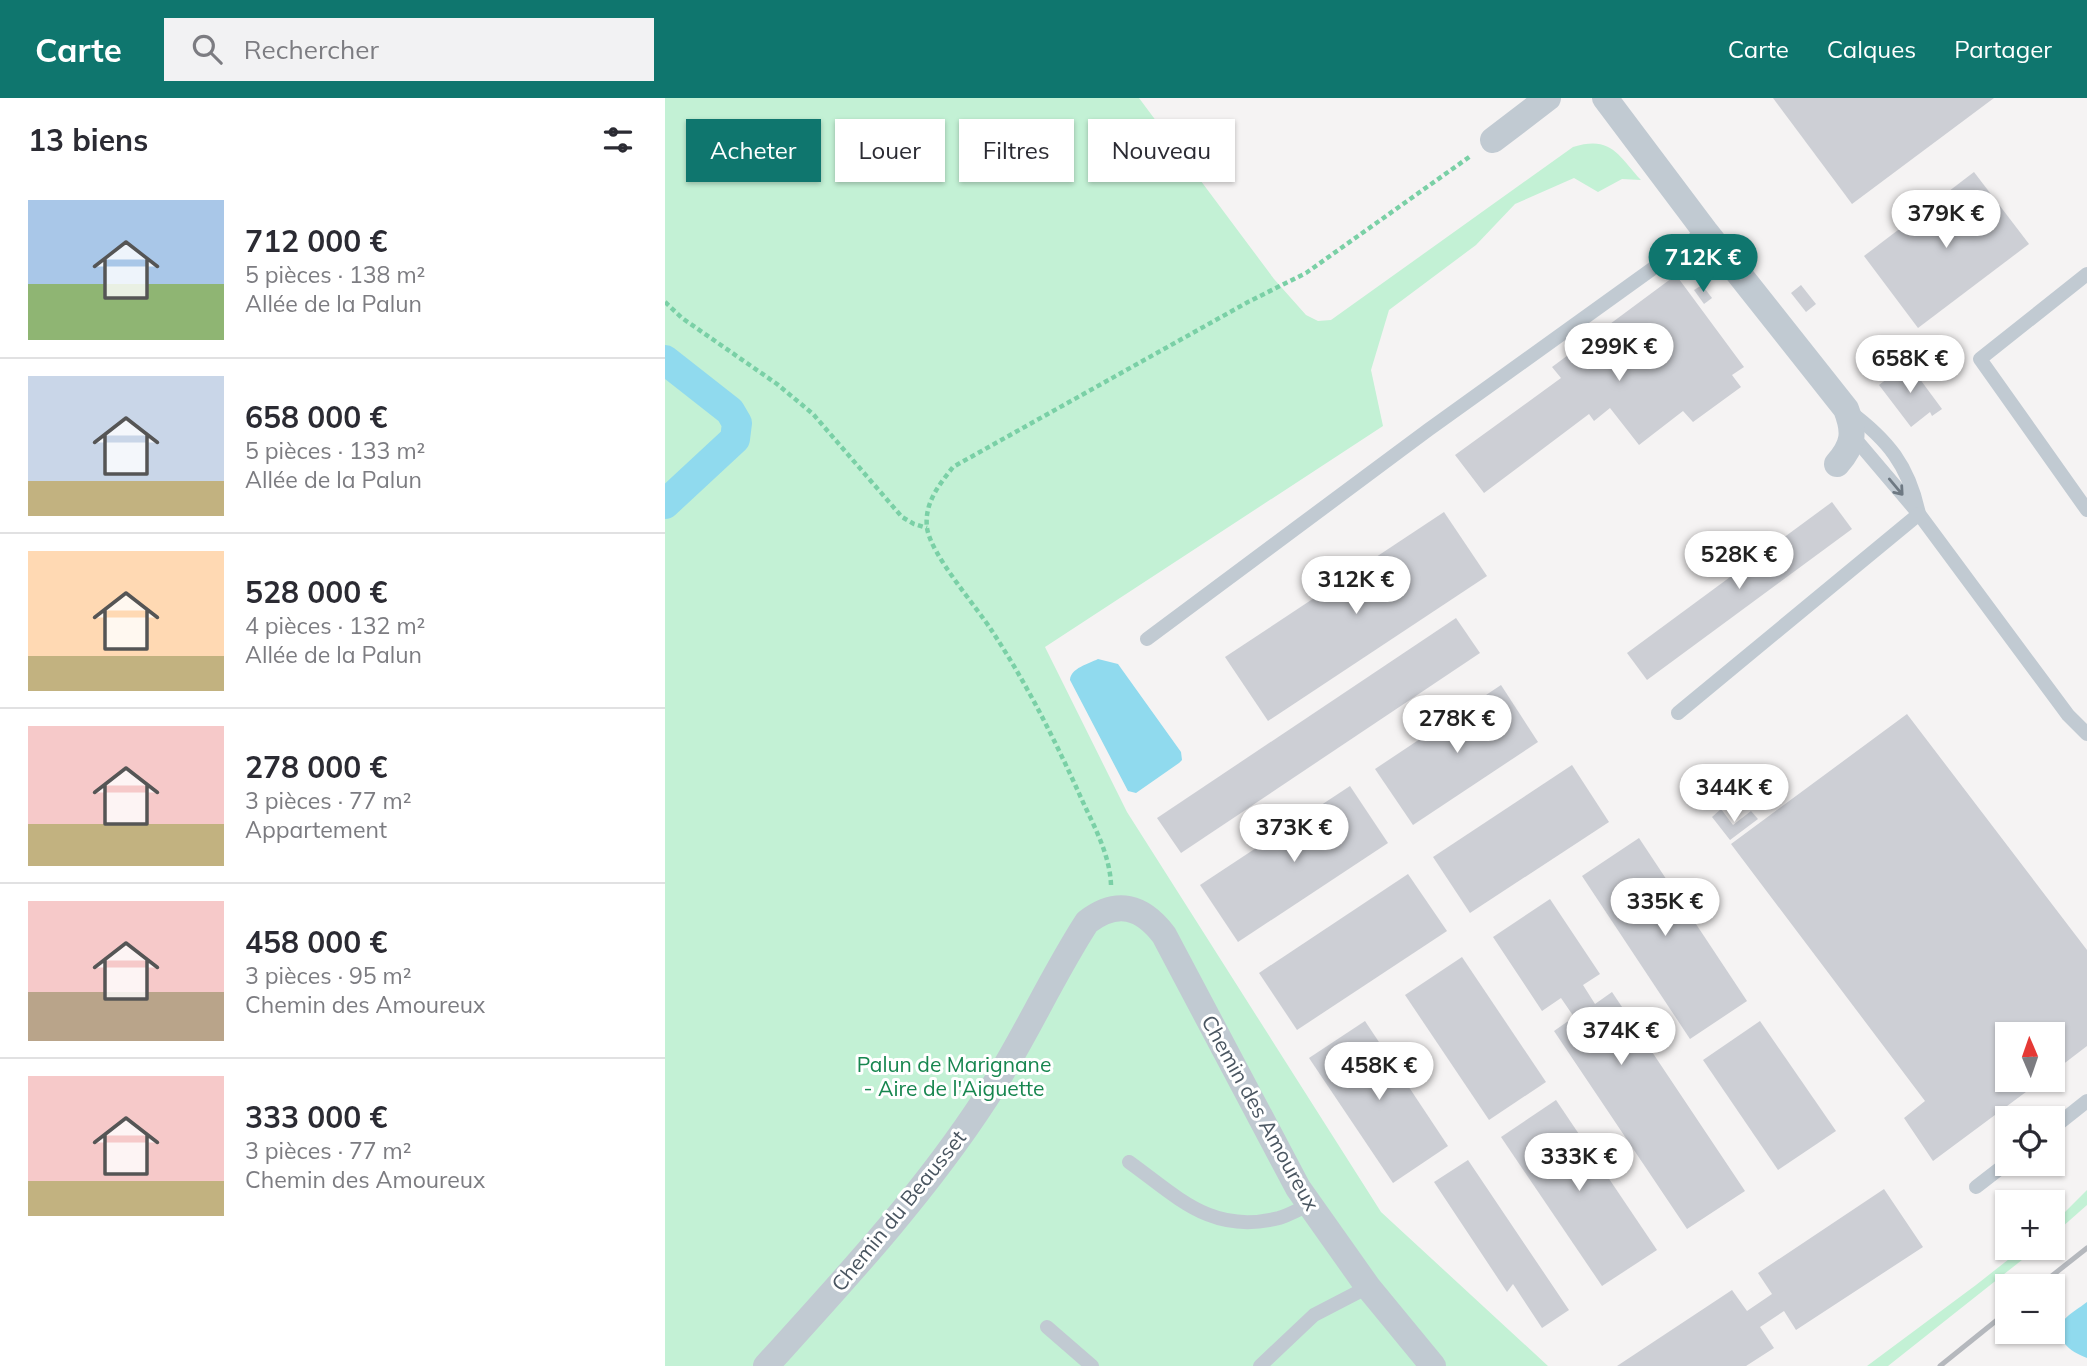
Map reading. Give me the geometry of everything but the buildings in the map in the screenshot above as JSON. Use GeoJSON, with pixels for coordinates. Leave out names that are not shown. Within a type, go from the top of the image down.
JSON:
{"type":"FeatureCollection","features":[{"type":"Feature","properties":{"kind":"street"},"geometry":{"type":"LineString","coordinates":[[1493,140],[1548,98]]}},
{"type":"Feature","properties":{"kind":"street"},"geometry":{"type":"LineString","coordinates":[[1605,98],[1705,231],[1846,409],[1852,426],[1851,444],[1837,464]]}},
{"type":"Feature","properties":{"kind":"street","name":"Chemin des Amoureux"},"geometry":{"type":"LineString","coordinates":[[1110,909],[1124,908],[1140,912],[1153,921],[1164,935],[1308,1205],[1368,1287],[1433,1366]]}},
{"type":"Feature","properties":{"kind":"street","name":"Chemin du Beausset"},"geometry":{"type":"LineString","coordinates":[[766,1366],[864,1258],[954,1146],[1018,1046],[1087,922],[1098,913],[1110,909]]}},
{"type":"Feature","properties":{"kind":"lane"},"geometry":{"type":"LineString","coordinates":[[1147,639],[1428,430],[1705,231]]}},
{"type":"Feature","properties":{"kind":"lane"},"geometry":{"type":"LineString","coordinates":[[2087,274],[1980,359],[2087,510]]}},
{"type":"Feature","properties":{"kind":"lane"},"geometry":{"type":"LineString","coordinates":[[1846,409],[1876,433],[1905,470],[1912,485],[1919,514]]}},
{"type":"Feature","properties":{"kind":"lane"},"geometry":{"type":"LineString","coordinates":[[1852,435],[1919,514],[2068,715],[2087,734]]}},
{"type":"Feature","properties":{"kind":"lane"},"geometry":{"type":"LineString","coordinates":[[1678,713],[1919,514]]}},
{"type":"Feature","properties":{"kind":"lane"},"geometry":{"type":"LineString","coordinates":[[2065,1118],[2087,1101]]}},
{"type":"Feature","properties":{"kind":"lane"},"geometry":{"type":"LineString","coordinates":[[1129,1162],[1192,1208],[1212,1218],[1231,1222],[1260,1221],[1279,1218],[1308,1205]]}},
{"type":"Feature","properties":{"kind":"lane"},"geometry":{"type":"LineString","coordinates":[[1976,1187],[1995,1172]]}},
{"type":"Feature","properties":{"kind":"lane"},"geometry":{"type":"LineString","coordinates":[[1260,1366],[1314,1315],[1368,1287]]}},
{"type":"Feature","properties":{"kind":"lane"},"geometry":{"type":"LineString","coordinates":[[1047,1327],[1092,1366]]}},
{"type":"Feature","properties":{"kind":"path"},"geometry":{"type":"LineString","coordinates":[[1110,909],[1111,877],[1105,856],[1097,831],[1062,757],[1029,693],[992,632],[933,547],[927,528],[928,506],[937,487],[953,467],[1248,302],[1306,273],[1493,140]]}},
{"type":"Feature","properties":{"kind":"path"},"geometry":{"type":"LineString","coordinates":[[665,302],[682,318],[776,384],[813,414],[902,517],[927,528]]}},
{"type":"Feature","properties":{"kind":"green space","name":"Palun de Marignane - Aire de l'Aiguette"},"geometry":{"type":"Polygon","coordinates":[[[665,98],[1139,98],[1155,119],[1088,119],[1088,182],[1202,182],[1274,279],[1306,315],[1318,321],[1331,320],[1573,147],[1596,144],[1613,150],[1641,180],[1622,179],[1598,192],[1574,178],[1515,204],[1476,245],[1389,310],[1371,370],[1383,426],[1045,647],[1127,812],[1381,1212],[1548,1366],[665,1366],[665,98]]]}},
{"type":"Feature","properties":{"kind":"green space"},"geometry":{"type":"Polygon","coordinates":[[[2087,1190],[2087,1205],[2065,1224],[2065,1212],[2087,1190]]]}},
{"type":"Feature","properties":{"kind":"green space"},"geometry":{"type":"Polygon","coordinates":[[[2008,1260],[2022,1260],[2004,1274],[1995,1274],[1995,1281],[1888,1366],[1867,1366],[2008,1260]]]}},
{"type":"Feature","properties":{"kind":"water"},"geometry":{"type":"Polygon","coordinates":[[[1098,659],[1118,664],[1181,752],[1182,760],[1179,763],[1136,793],[1128,791],[1070,680],[1077,669],[1098,659]]]}},
{"type":"Feature","properties":{"kind":"water"},"geometry":{"type":"Polygon","coordinates":[[[2087,1302],[2087,1358],[2074,1352],[2065,1343],[2065,1319],[2087,1302]]]}},
{"type":"Feature","properties":{"kind":"waterway"},"geometry":{"type":"LineString","coordinates":[[665,360],[730,411],[737,423],[735,439],[665,504]]}},
{"type":"Feature","properties":{"kind":"railway"},"geometry":{"type":"LineString","coordinates":[[2054,1274],[2087,1248]]}},
{"type":"Feature","properties":{"kind":"railway"},"geometry":{"type":"LineString","coordinates":[[1940,1366],[1995,1322]]}}]}
